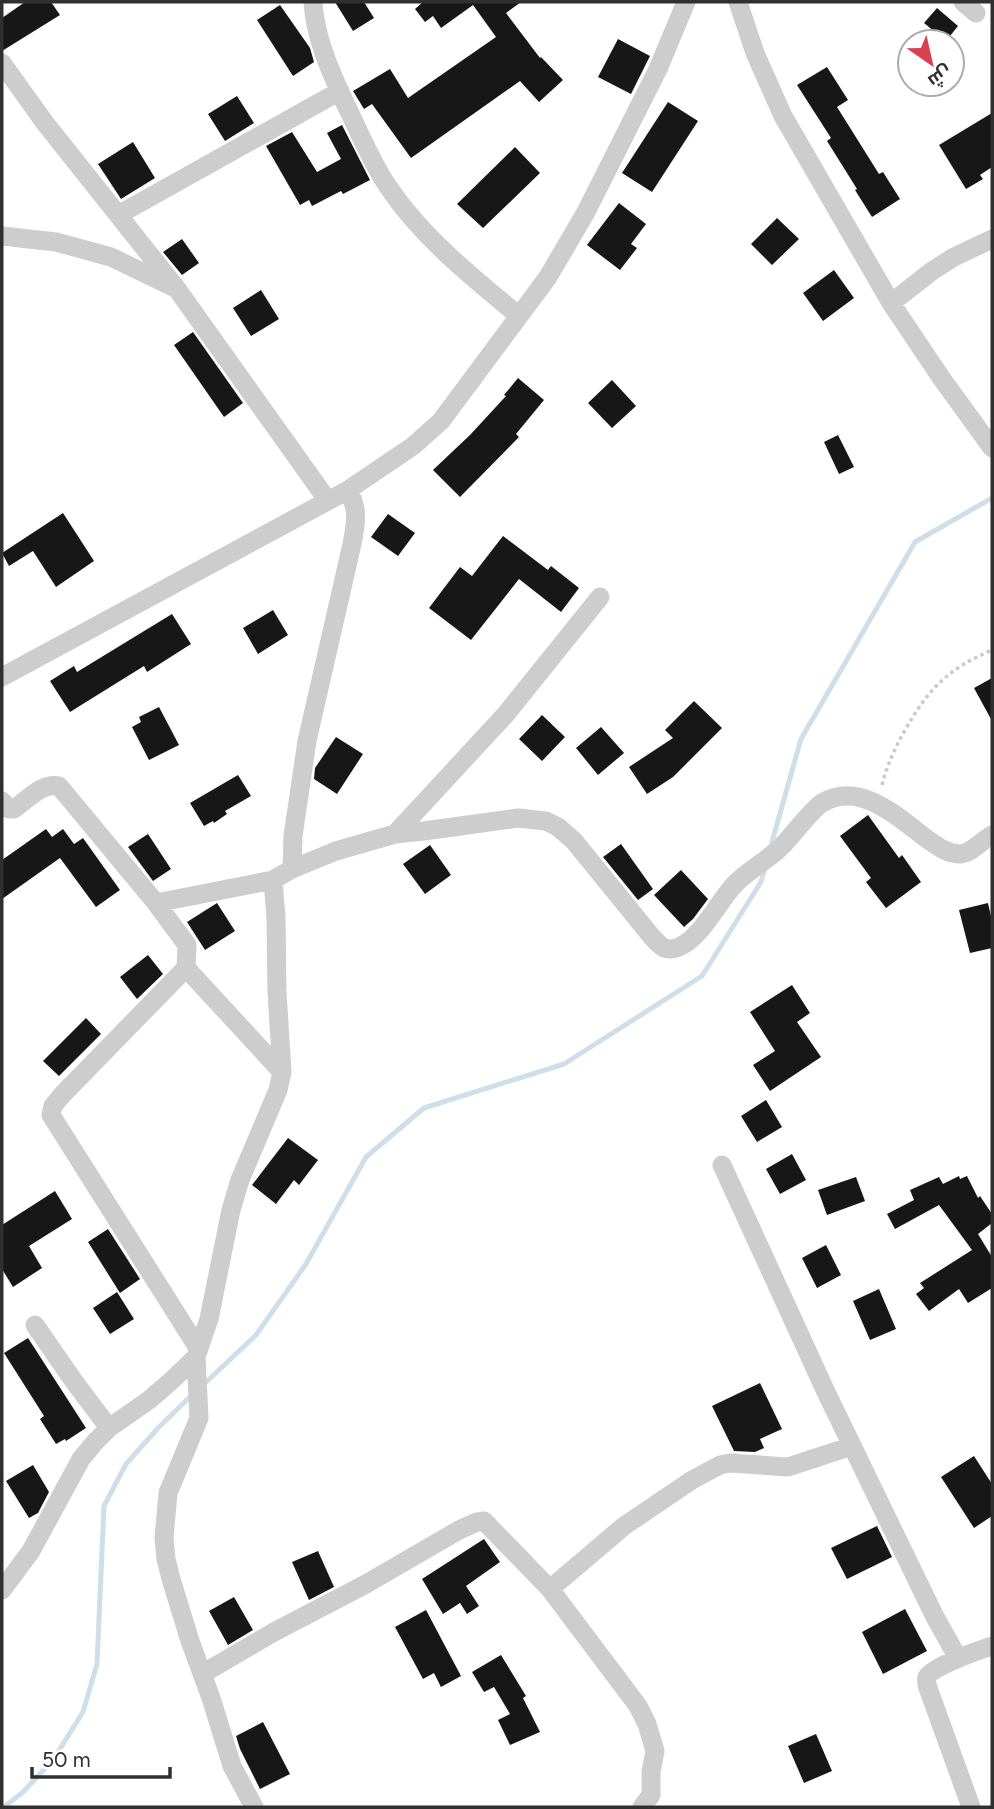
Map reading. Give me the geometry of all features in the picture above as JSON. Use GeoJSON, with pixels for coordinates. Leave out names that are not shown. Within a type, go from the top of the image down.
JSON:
{"type":"FeatureCollection","features":[{"type":"Feature","properties":{"kind":"street"},"geometry":{"type":"LineString","coordinates":[[313,2],[314,19],[320,39],[340,91],[389,188],[414,220],[464,270],[518,315]]}},
{"type":"Feature","properties":{"kind":"street"},"geometry":{"type":"LineString","coordinates":[[2,677],[348,490],[413,446],[441,421],[548,277],[586,212],[658,69],[686,2]]}},
{"type":"Feature","properties":{"kind":"street"},"geometry":{"type":"LineString","coordinates":[[738,2],[755,53],[783,117],[891,303],[992,448]]}},
{"type":"Feature","properties":{"kind":"street"},"geometry":{"type":"LineString","coordinates":[[2,64],[45,123],[177,289],[328,501]]}},
{"type":"Feature","properties":{"kind":"street"},"geometry":{"type":"LineString","coordinates":[[118,215],[340,91]]}},
{"type":"Feature","properties":{"kind":"street"},"geometry":{"type":"LineString","coordinates":[[2,236],[56,242],[111,257],[177,289]]}},
{"type":"Feature","properties":{"kind":"street"},"geometry":{"type":"LineString","coordinates":[[891,303],[954,257],[992,239]]}},
{"type":"Feature","properties":{"kind":"street"},"geometry":{"type":"LineString","coordinates":[[292,869],[293,836],[307,741],[356,518],[354,501],[348,490]]}},
{"type":"Feature","properties":{"kind":"street"},"geometry":{"type":"LineString","coordinates":[[395,834],[506,714],[600,597]]}},
{"type":"Feature","properties":{"kind":"street"},"geometry":{"type":"LineString","coordinates":[[2,801],[9,809],[14,809],[43,788],[59,786],[156,903],[187,945],[186,968],[62,1095],[53,1106],[51,1115],[197,1352]]}},
{"type":"Feature","properties":{"kind":"street"},"geometry":{"type":"LineString","coordinates":[[156,903],[273,880],[336,851],[395,834],[518,818],[546,821],[558,827],[574,841],[652,937],[662,947],[669,949],[678,947],[697,934],[735,883],[782,846],[820,804],[834,797],[849,796],[878,804],[940,849],[954,853],[964,854],[992,835]]}},
{"type":"Feature","properties":{"kind":"street"},"geometry":{"type":"LineString","coordinates":[[243,1807],[211,1698],[171,1579],[164,1538],[168,1493],[199,1418],[197,1352],[209,1319],[231,1210],[240,1180],[278,1090],[282,1072],[273,880]]}},
{"type":"Feature","properties":{"kind":"street"},"geometry":{"type":"LineString","coordinates":[[186,968],[282,1072]]}},
{"type":"Feature","properties":{"kind":"street"},"geometry":{"type":"LineString","coordinates":[[722,1165],[826,1392],[935,1617],[958,1658]]}},
{"type":"Feature","properties":{"kind":"street"},"geometry":{"type":"LineString","coordinates":[[35,1325],[109,1428]]}},
{"type":"Feature","properties":{"kind":"street"},"geometry":{"type":"LineString","coordinates":[[2,1590],[31,1551],[81,1460],[109,1428],[170,1382],[197,1352]]}},
{"type":"Feature","properties":{"kind":"street"},"geometry":{"type":"LineString","coordinates":[[550,1589],[625,1525],[709,1470],[730,1463],[788,1467],[852,1446]]}},
{"type":"Feature","properties":{"kind":"street"},"geometry":{"type":"LineString","coordinates":[[202,1674],[481,1520],[490,1526],[550,1589],[630,1693],[647,1724],[655,1751],[651,1795],[642,1807]]}},
{"type":"Feature","properties":{"kind":"street"},"geometry":{"type":"LineString","coordinates":[[971,1807],[926,1679],[934,1670],[958,1658],[992,1646]]}},
{"type":"Feature","properties":{"kind":"street"},"geometry":{"type":"LineString","coordinates":[[232,1766],[254,1807]]}},
{"type":"Feature","properties":{"kind":"path"},"geometry":{"type":"LineString","coordinates":[[878,804],[886,766],[917,709],[930,691],[960,666],[992,650]]}},
{"type":"Feature","properties":{"kind":"building"},"geometry":{"type":"Polygon","coordinates":[[[25,2],[51,2],[60,15],[2,51],[2,18],[25,2]]]}},
{"type":"Feature","properties":{"kind":"building"},"geometry":{"type":"Polygon","coordinates":[[[335,2],[364,2],[374,18],[353,31],[335,2]]]}},
{"type":"Feature","properties":{"kind":"building"},"geometry":{"type":"Polygon","coordinates":[[[423,2],[521,2],[506,13],[540,58],[563,80],[539,102],[520,81],[411,158],[372,104],[364,109],[353,91],[390,69],[408,98],[496,37],[473,5],[441,28],[433,16],[425,22],[415,9],[423,2]]]}},
{"type":"Feature","properties":{"kind":"building"},"geometry":{"type":"Polygon","coordinates":[[[280,5],[310,48],[314,62],[293,76],[257,20],[280,5]]]}},
{"type":"Feature","properties":{"kind":"building"},"geometry":{"type":"Polygon","coordinates":[[[937,8],[958,26],[930,28],[924,23],[937,8]]]}},
{"type":"Feature","properties":{"kind":"building"},"geometry":{"type":"Polygon","coordinates":[[[618,39],[650,56],[631,94],[598,77],[618,39]]]}},
{"type":"Feature","properties":{"kind":"building"},"geometry":{"type":"Polygon","coordinates":[[[827,67],[848,100],[837,107],[879,174],[883,172],[900,199],[872,217],[827,141],[831,138],[797,85],[827,67]]]}},
{"type":"Feature","properties":{"kind":"building"},"geometry":{"type":"Polygon","coordinates":[[[237,96],[254,123],[225,141],[208,114],[237,96]]]}},
{"type":"Feature","properties":{"kind":"building"},"geometry":{"type":"Polygon","coordinates":[[[668,102],[698,121],[652,192],[622,173],[668,102]]]}},
{"type":"Feature","properties":{"kind":"building"},"geometry":{"type":"Polygon","coordinates":[[[992,113],[992,167],[980,175],[983,179],[966,189],[939,145],[992,113]]]}},
{"type":"Feature","properties":{"kind":"building"},"geometry":{"type":"Polygon","coordinates":[[[342,125],[370,180],[312,206],[309,200],[300,205],[266,146],[292,132],[317,172],[341,159],[327,133],[342,125]]]}},
{"type":"Feature","properties":{"kind":"building"},"geometry":{"type":"Polygon","coordinates":[[[133,142],[155,178],[121,199],[98,164],[133,142]]]}},
{"type":"Feature","properties":{"kind":"building"},"geometry":{"type":"Polygon","coordinates":[[[515,147],[540,173],[483,228],[457,204],[515,147]]]}},
{"type":"Feature","properties":{"kind":"building"},"geometry":{"type":"Polygon","coordinates":[[[619,203],[646,224],[631,244],[637,248],[620,270],[587,245],[619,203]]]}},
{"type":"Feature","properties":{"kind":"building"},"geometry":{"type":"Polygon","coordinates":[[[777,218],[799,239],[772,265],[751,244],[777,218]]]}},
{"type":"Feature","properties":{"kind":"building"},"geometry":{"type":"Polygon","coordinates":[[[182,239],[199,263],[182,275],[163,252],[182,239]]]}},
{"type":"Feature","properties":{"kind":"building"},"geometry":{"type":"Polygon","coordinates":[[[834,270],[854,298],[823,321],[803,293],[834,270]]]}},
{"type":"Feature","properties":{"kind":"building"},"geometry":{"type":"Polygon","coordinates":[[[261,290],[279,319],[251,336],[233,308],[261,290]]]}},
{"type":"Feature","properties":{"kind":"building"},"geometry":{"type":"Polygon","coordinates":[[[193,332],[243,403],[224,417],[174,345],[193,332]]]}},
{"type":"Feature","properties":{"kind":"building"},"geometry":{"type":"Polygon","coordinates":[[[518,378],[544,400],[516,434],[519,437],[460,497],[433,470],[470,435],[506,396],[504,395],[518,378]]]}},
{"type":"Feature","properties":{"kind":"building"},"geometry":{"type":"Polygon","coordinates":[[[612,380],[636,406],[612,428],[588,403],[612,380]]]}},
{"type":"Feature","properties":{"kind":"building"},"geometry":{"type":"Polygon","coordinates":[[[838,435],[854,467],[839,474],[824,442],[838,435]]]}},
{"type":"Feature","properties":{"kind":"building"},"geometry":{"type":"Polygon","coordinates":[[[63,513],[94,561],[56,587],[33,551],[9,566],[2,553],[63,513]]]}},
{"type":"Feature","properties":{"kind":"building"},"geometry":{"type":"Polygon","coordinates":[[[388,514],[415,533],[398,556],[371,537],[388,514]]]}},
{"type":"Feature","properties":{"kind":"building"},"geometry":{"type":"Polygon","coordinates":[[[503,536],[548,570],[551,566],[579,588],[561,612],[519,579],[471,640],[429,608],[460,567],[472,576],[503,536]]]}},
{"type":"Feature","properties":{"kind":"building"},"geometry":{"type":"Polygon","coordinates":[[[273,610],[288,635],[258,654],[243,628],[273,610]]]}},
{"type":"Feature","properties":{"kind":"building"},"geometry":{"type":"Polygon","coordinates":[[[172,614],[191,644],[147,672],[144,666],[70,712],[50,681],[74,666],[77,672],[172,614]]]}},
{"type":"Feature","properties":{"kind":"building"},"geometry":{"type":"Polygon","coordinates":[[[992,678],[992,721],[974,688],[992,678]]]}},
{"type":"Feature","properties":{"kind":"building"},"geometry":{"type":"Polygon","coordinates":[[[694,701],[722,728],[673,777],[647,794],[629,767],[673,738],[665,730],[694,701]]]}},
{"type":"Feature","properties":{"kind":"building"},"geometry":{"type":"Polygon","coordinates":[[[159,707],[179,745],[149,760],[132,727],[141,722],[139,717],[159,707]]]}},
{"type":"Feature","properties":{"kind":"building"},"geometry":{"type":"Polygon","coordinates":[[[542,715],[565,737],[542,761],[519,739],[542,715]]]}},
{"type":"Feature","properties":{"kind":"building"},"geometry":{"type":"Polygon","coordinates":[[[601,727],[624,753],[598,775],[576,748],[601,727]]]}},
{"type":"Feature","properties":{"kind":"building"},"geometry":{"type":"Polygon","coordinates":[[[336,737],[363,754],[337,794],[314,779],[315,768],[336,737]]]}},
{"type":"Feature","properties":{"kind":"building"},"geometry":{"type":"Polygon","coordinates":[[[238,775],[251,796],[225,811],[227,814],[214,823],[213,821],[204,826],[190,803],[238,775]]]}},
{"type":"Feature","properties":{"kind":"building"},"geometry":{"type":"Polygon","coordinates":[[[868,815],[899,858],[902,855],[921,882],[886,908],[866,882],[871,878],[840,836],[868,815]]]}},
{"type":"Feature","properties":{"kind":"building"},"geometry":{"type":"Polygon","coordinates":[[[46,829],[52,837],[63,829],[74,844],[83,838],[120,890],[96,907],[60,858],[2,899],[2,860],[46,829]]]}},
{"type":"Feature","properties":{"kind":"building"},"geometry":{"type":"Polygon","coordinates":[[[148,834],[171,869],[153,881],[128,847],[148,834]]]}},
{"type":"Feature","properties":{"kind":"building"},"geometry":{"type":"Polygon","coordinates":[[[621,844],[653,889],[638,900],[603,857],[621,844]]]}},
{"type":"Feature","properties":{"kind":"building"},"geometry":{"type":"Polygon","coordinates":[[[430,845],[451,875],[425,894],[403,864],[430,845]]]}},
{"type":"Feature","properties":{"kind":"building"},"geometry":{"type":"Polygon","coordinates":[[[681,870],[708,899],[684,927],[654,895],[681,870]]]}},
{"type":"Feature","properties":{"kind":"building"},"geometry":{"type":"Polygon","coordinates":[[[217,903],[235,931],[205,950],[187,922],[217,903]]]}},
{"type":"Feature","properties":{"kind":"building"},"geometry":{"type":"Polygon","coordinates":[[[988,903],[992,921],[992,948],[970,953],[959,910],[988,903]]]}},
{"type":"Feature","properties":{"kind":"building"},"geometry":{"type":"Polygon","coordinates":[[[148,955],[163,974],[137,999],[120,977],[148,955]]]}},
{"type":"Feature","properties":{"kind":"building"},"geometry":{"type":"Polygon","coordinates":[[[792,985],[810,1013],[797,1022],[821,1057],[770,1091],[753,1065],[775,1051],[750,1012],[792,985]]]}},
{"type":"Feature","properties":{"kind":"building"},"geometry":{"type":"Polygon","coordinates":[[[86,1018],[101,1034],[59,1076],[43,1061],[86,1018]]]}},
{"type":"Feature","properties":{"kind":"building"},"geometry":{"type":"Polygon","coordinates":[[[766,1100],[782,1127],[757,1142],[741,1116],[766,1100]]]}},
{"type":"Feature","properties":{"kind":"building"},"geometry":{"type":"Polygon","coordinates":[[[288,1138],[318,1160],[299,1185],[294,1180],[276,1204],[252,1185],[288,1138]]]}},
{"type":"Feature","properties":{"kind":"building"},"geometry":{"type":"Polygon","coordinates":[[[792,1154],[806,1180],[780,1194],[766,1169],[792,1154]]]}},
{"type":"Feature","properties":{"kind":"building"},"geometry":{"type":"Polygon","coordinates":[[[959,1176],[960,1179],[967,1176],[978,1198],[980,1196],[992,1214],[992,1223],[978,1234],[992,1257],[992,1288],[968,1303],[959,1289],[929,1311],[916,1294],[924,1288],[920,1283],[972,1250],[939,1205],[895,1229],[887,1214],[914,1200],[910,1190],[939,1177],[943,1184],[959,1176]]]}},
{"type":"Feature","properties":{"kind":"building"},"geometry":{"type":"Polygon","coordinates":[[[856,1177],[865,1201],[827,1215],[818,1190],[856,1177]]]}},
{"type":"Feature","properties":{"kind":"building"},"geometry":{"type":"Polygon","coordinates":[[[55,1191],[72,1219],[29,1246],[42,1268],[13,1287],[2,1269],[2,1225],[55,1191]]]}},
{"type":"Feature","properties":{"kind":"building"},"geometry":{"type":"Polygon","coordinates":[[[108,1229],[140,1279],[120,1293],[88,1242],[108,1229]]]}},
{"type":"Feature","properties":{"kind":"building"},"geometry":{"type":"Polygon","coordinates":[[[826,1245],[841,1275],[817,1288],[802,1258],[826,1245]]]}},
{"type":"Feature","properties":{"kind":"building"},"geometry":{"type":"Polygon","coordinates":[[[879,1289],[896,1329],[870,1340],[853,1301],[879,1289]]]}},
{"type":"Feature","properties":{"kind":"building"},"geometry":{"type":"Polygon","coordinates":[[[117,1292],[134,1319],[110,1334],[93,1308],[117,1292]]]}},
{"type":"Feature","properties":{"kind":"building"},"geometry":{"type":"Polygon","coordinates":[[[28,1338],[86,1428],[66,1441],[65,1439],[56,1444],[40,1419],[44,1416],[4,1353],[28,1338]]]}},
{"type":"Feature","properties":{"kind":"building"},"geometry":{"type":"Polygon","coordinates":[[[760,1383],[782,1429],[760,1439],[764,1448],[755,1452],[734,1451],[712,1406],[760,1383]]]}},
{"type":"Feature","properties":{"kind":"building"},"geometry":{"type":"Polygon","coordinates":[[[974,1456],[992,1484],[992,1516],[974,1528],[941,1477],[974,1456]]]}},
{"type":"Feature","properties":{"kind":"building"},"geometry":{"type":"Polygon","coordinates":[[[33,1465],[49,1492],[38,1513],[29,1518],[6,1481],[33,1465]]]}},
{"type":"Feature","properties":{"kind":"building"},"geometry":{"type":"Polygon","coordinates":[[[877,1526],[892,1557],[847,1579],[831,1548],[877,1526]]]}},
{"type":"Feature","properties":{"kind":"building"},"geometry":{"type":"Polygon","coordinates":[[[484,1539],[500,1562],[466,1586],[479,1606],[467,1614],[460,1603],[443,1614],[422,1579],[484,1539]]]}},
{"type":"Feature","properties":{"kind":"building"},"geometry":{"type":"Polygon","coordinates":[[[318,1551],[334,1587],[309,1600],[292,1562],[318,1551]]]}},
{"type":"Feature","properties":{"kind":"building"},"geometry":{"type":"Polygon","coordinates":[[[234,1597],[253,1630],[228,1645],[209,1611],[234,1597]]]}},
{"type":"Feature","properties":{"kind":"building"},"geometry":{"type":"Polygon","coordinates":[[[905,1609],[927,1651],[883,1674],[862,1632],[905,1609]]]}},
{"type":"Feature","properties":{"kind":"building"},"geometry":{"type":"Polygon","coordinates":[[[426,1610],[461,1676],[441,1687],[434,1673],[423,1679],[395,1627],[426,1610]]]}},
{"type":"Feature","properties":{"kind":"building"},"geometry":{"type":"Polygon","coordinates":[[[501,1655],[526,1696],[523,1698],[540,1732],[510,1745],[498,1720],[510,1714],[494,1687],[484,1692],[472,1672],[501,1655]]]}},
{"type":"Feature","properties":{"kind":"building"},"geometry":{"type":"Polygon","coordinates":[[[263,1722],[290,1774],[260,1789],[236,1736],[263,1722]]]}},
{"type":"Feature","properties":{"kind":"building"},"geometry":{"type":"Polygon","coordinates":[[[816,1734],[832,1771],[804,1783],[788,1746],[816,1734]]]}},
{"type":"Feature","properties":{"kind":"waterway"},"geometry":{"type":"LineString","coordinates":[[770,849],[801,739],[915,542],[992,498]]}},
{"type":"Feature","properties":{"kind":"waterway"},"geometry":{"type":"LineString","coordinates":[[202,1386],[256,1335],[306,1264],[366,1157],[424,1108],[564,1064],[702,976],[761,882],[765,868]]}},
{"type":"Feature","properties":{"kind":"waterway"},"geometry":{"type":"LineString","coordinates":[[4,1807],[23,1792],[53,1760],[83,1712],[97,1664],[104,1506],[126,1464],[192,1395]]}}]}
